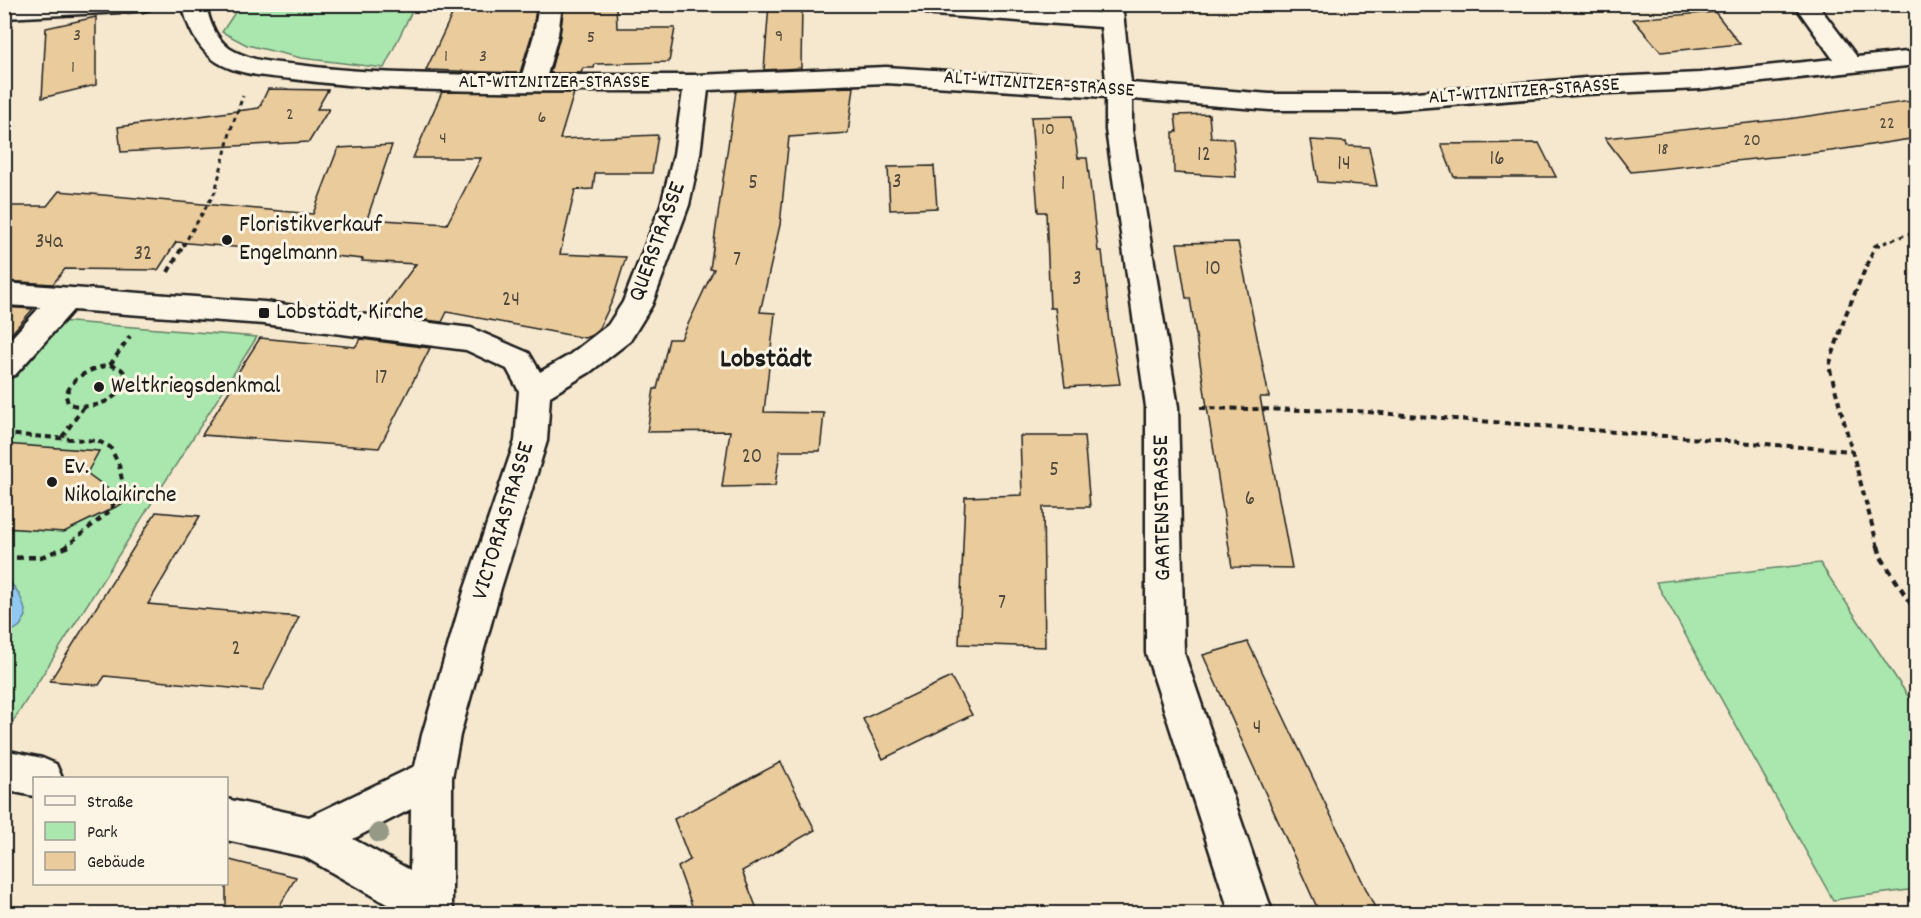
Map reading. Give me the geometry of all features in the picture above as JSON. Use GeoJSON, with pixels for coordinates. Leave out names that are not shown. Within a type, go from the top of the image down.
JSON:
{"type":"FeatureCollection","features":[{"type":"Feature","properties":{"kind":"street"},"geometry":{"type":"LineString","coordinates":[[4,11],[142,4]]}},
{"type":"Feature","properties":{"kind":"street","name":"ALT-WITZNITZER-STRASSE"},"geometry":{"type":"LineString","coordinates":[[194,4],[197,21],[209,41],[225,57],[254,67],[336,77],[430,82],[697,83],[886,75],[992,80],[1270,102],[1392,102],[1586,86],[1700,81],[1917,58]]}},
{"type":"Feature","properties":{"kind":"street"},"geometry":{"type":"LineString","coordinates":[[532,84],[546,35],[551,4]]}},
{"type":"Feature","properties":{"kind":"street"},"geometry":{"type":"LineString","coordinates":[[934,4],[934,8],[1111,13]]}},
{"type":"Feature","properties":{"kind":"street"},"geometry":{"type":"LineString","coordinates":[[1805,4],[1850,65]]}},
{"type":"Feature","properties":{"kind":"street","name":"GARTENSTRASSE"},"geometry":{"type":"LineString","coordinates":[[1111,13],[1119,91],[1119,130],[1162,407],[1165,653],[1252,914]]}},
{"type":"Feature","properties":{"kind":"street","name":"QUERSTRASSE"},"geometry":{"type":"LineString","coordinates":[[536,390],[579,364],[619,333],[637,305],[675,205],[687,153],[697,83]]}},
{"type":"Feature","properties":{"kind":"street"},"geometry":{"type":"LineString","coordinates":[[4,294],[264,313],[471,339],[518,361],[536,390]]}},
{"type":"Feature","properties":{"kind":"street"},"geometry":{"type":"LineString","coordinates":[[4,367],[67,297]]}},
{"type":"Feature","properties":{"kind":"street","name":"VICTORIASTRASSE"},"geometry":{"type":"LineString","coordinates":[[433,909],[432,778],[441,735],[483,588],[531,441],[536,390]]}},
{"type":"Feature","properties":{"kind":"street"},"geometry":{"type":"LineString","coordinates":[[4,770],[37,777]]}},
{"type":"Feature","properties":{"kind":"street"},"geometry":{"type":"LineString","coordinates":[[311,838],[432,778]]}},
{"type":"Feature","properties":{"kind":"street"},"geometry":{"type":"LineString","coordinates":[[228,819],[311,838],[433,909]]}},
{"type":"Feature","properties":{"kind":"path"},"geometry":{"type":"LineString","coordinates":[[149,304],[215,192],[231,129],[254,67]]}},
{"type":"Feature","properties":{"kind":"path"},"geometry":{"type":"LineString","coordinates":[[1917,231],[1875,246],[1846,314],[1829,366],[1881,557],[1917,612]]}},
{"type":"Feature","properties":{"kind":"path"},"geometry":{"type":"LineString","coordinates":[[110,365],[124,344]]}},
{"type":"Feature","properties":{"kind":"path"},"geometry":{"type":"LineString","coordinates":[[110,365],[124,371],[126,377],[125,384],[114,397],[104,403],[83,408],[68,403],[65,397],[66,390],[80,374],[100,366],[110,365]]}},
{"type":"Feature","properties":{"kind":"path"},"geometry":{"type":"LineString","coordinates":[[1162,407],[1356,411],[1851,451]]}},
{"type":"Feature","properties":{"kind":"path"},"geometry":{"type":"LineString","coordinates":[[61,437],[83,408]]}},
{"type":"Feature","properties":{"kind":"path"},"geometry":{"type":"LineString","coordinates":[[4,434],[98,441],[110,447],[119,465],[123,485],[110,511],[69,546],[41,558],[4,558]]}},
{"type":"Feature","properties":{"kind":"green space"},"geometry":{"type":"Polygon","coordinates":[[[240,5],[415,5],[384,68],[301,58],[247,45],[222,32],[240,5]]]}},
{"type":"Feature","properties":{"kind":"green space"},"geometry":{"type":"Polygon","coordinates":[[[58,321],[257,337],[5,734],[4,381],[58,321]]]}},
{"type":"Feature","properties":{"kind":"green space"},"geometry":{"type":"Polygon","coordinates":[[[1820,563],[1916,708],[1916,889],[1833,900],[1656,582],[1820,563]]]}},
{"type":"Feature","properties":{"kind":"water"},"geometry":{"type":"Polygon","coordinates":[[[4,580],[17,590],[26,616],[20,626],[5,636],[4,580]]]}},
{"type":"Feature","properties":{"kind":"building"},"geometry":{"type":"Polygon","coordinates":[[[457,4],[537,4],[532,34],[520,73],[426,70],[457,4]]]}},
{"type":"Feature","properties":{"kind":"building"},"geometry":{"type":"Polygon","coordinates":[[[564,4],[616,4],[617,28],[675,28],[669,62],[595,64],[594,68],[583,68],[581,73],[550,73],[560,36],[564,4]]]}},
{"type":"Feature","properties":{"kind":"building"},"geometry":{"type":"Polygon","coordinates":[[[769,4],[802,4],[801,68],[764,70],[769,4]]]}},
{"type":"Feature","properties":{"kind":"building"},"geometry":{"type":"Polygon","coordinates":[[[1715,12],[1740,44],[1661,52],[1633,19],[1715,12]]]}},
{"type":"Feature","properties":{"kind":"building"},"geometry":{"type":"Polygon","coordinates":[[[96,17],[96,85],[42,98],[46,28],[96,17]]]}},
{"type":"Feature","properties":{"kind":"building"},"geometry":{"type":"Polygon","coordinates":[[[854,87],[848,133],[789,137],[780,225],[760,312],[775,313],[764,412],[824,413],[820,451],[780,451],[775,486],[722,487],[730,431],[647,432],[654,389],[657,389],[669,339],[681,339],[714,269],[710,269],[736,91],[854,87]]]}},
{"type":"Feature","properties":{"kind":"building"},"geometry":{"type":"Polygon","coordinates":[[[268,89],[328,90],[317,109],[329,109],[309,142],[121,152],[118,127],[259,108],[268,89]]]}},
{"type":"Feature","properties":{"kind":"building"},"geometry":{"type":"Polygon","coordinates":[[[442,92],[574,93],[560,139],[658,135],[652,173],[595,173],[593,189],[575,190],[560,254],[626,257],[613,299],[599,329],[592,335],[585,338],[447,312],[442,322],[379,314],[416,264],[362,261],[363,259],[282,251],[176,242],[158,270],[65,269],[53,284],[4,281],[4,206],[47,206],[59,191],[313,214],[338,148],[392,145],[367,219],[447,224],[481,158],[413,158],[442,92]]]}},
{"type":"Feature","properties":{"kind":"building"},"geometry":{"type":"Polygon","coordinates":[[[1917,100],[1917,138],[1831,151],[1631,172],[1605,138],[1788,119],[1917,100]]]}},
{"type":"Feature","properties":{"kind":"building"},"geometry":{"type":"Polygon","coordinates":[[[1209,114],[1211,138],[1233,139],[1236,177],[1174,173],[1173,132],[1177,132],[1175,115],[1209,114]]]}},
{"type":"Feature","properties":{"kind":"building"},"geometry":{"type":"Polygon","coordinates":[[[1072,116],[1078,158],[1087,158],[1098,251],[1102,251],[1111,333],[1120,384],[1065,387],[1055,308],[1050,308],[1046,212],[1038,212],[1031,117],[1072,116]]]}},
{"type":"Feature","properties":{"kind":"building"},"geometry":{"type":"Polygon","coordinates":[[[1311,140],[1346,142],[1347,146],[1369,147],[1377,186],[1318,182],[1311,140]]]}},
{"type":"Feature","properties":{"kind":"building"},"geometry":{"type":"Polygon","coordinates":[[[1539,143],[1556,177],[1454,177],[1441,144],[1539,143]]]}},
{"type":"Feature","properties":{"kind":"building"},"geometry":{"type":"Polygon","coordinates":[[[934,166],[937,208],[890,210],[888,167],[934,166]]]}},
{"type":"Feature","properties":{"kind":"building"},"geometry":{"type":"Polygon","coordinates":[[[1238,242],[1269,397],[1260,397],[1292,568],[1232,567],[1190,298],[1186,298],[1177,243],[1238,242]]]}},
{"type":"Feature","properties":{"kind":"building"},"geometry":{"type":"Polygon","coordinates":[[[4,307],[33,309],[4,342],[4,307]]]}},
{"type":"Feature","properties":{"kind":"building"},"geometry":{"type":"Polygon","coordinates":[[[260,338],[355,347],[361,339],[430,348],[379,448],[202,435],[260,338]]]}},
{"type":"Feature","properties":{"kind":"building"},"geometry":{"type":"Polygon","coordinates":[[[1020,436],[1084,436],[1090,507],[1043,507],[1045,647],[959,644],[965,497],[1022,495],[1020,436]]]}},
{"type":"Feature","properties":{"kind":"building","name":"Ev. Nikolaikirche"},"geometry":{"type":"Polygon","coordinates":[[[4,444],[99,451],[87,473],[126,502],[64,532],[4,528],[4,444]]]}},
{"type":"Feature","properties":{"kind":"building"},"geometry":{"type":"Polygon","coordinates":[[[156,512],[200,516],[148,604],[299,617],[262,691],[105,676],[99,685],[50,681],[156,512]]]}},
{"type":"Feature","properties":{"kind":"building"},"geometry":{"type":"Polygon","coordinates":[[[1248,642],[1378,914],[1320,914],[1203,655],[1248,642]]]}},
{"type":"Feature","properties":{"kind":"building"},"geometry":{"type":"Polygon","coordinates":[[[951,677],[972,715],[883,759],[863,719],[951,677]]]}},
{"type":"Feature","properties":{"kind":"building"},"geometry":{"type":"Polygon","coordinates":[[[781,762],[815,830],[742,871],[759,914],[695,914],[678,867],[690,860],[674,819],[781,762]]]}},
{"type":"Feature","properties":{"kind":"building"},"geometry":{"type":"Polygon","coordinates":[[[228,860],[296,877],[275,914],[226,914],[228,860]]]}},
{"type":"Feature","properties":{"kind":"place","name":"Floristikverkauf Engelmann"},"geometry":{"type":"Point","coordinates":[227,240]}},
{"type":"Feature","properties":{"kind":"place","name":"Lobstädt, Kirche"},"geometry":{"type":"Point","coordinates":[264,313]}},
{"type":"Feature","properties":{"kind":"place","name":"Weltkriegsdenkmal"},"geometry":{"type":"Point","coordinates":[99,387]}},
{"type":"Feature","properties":{"kind":"place","name":"Ev. Nikolaikirche"},"geometry":{"type":"Point","coordinates":[52,482]}},
{"type":"Feature","properties":{"kind":"district","name":"Lobstädt"},"geometry":{"type":"Point","coordinates":[766,360]}}]}
